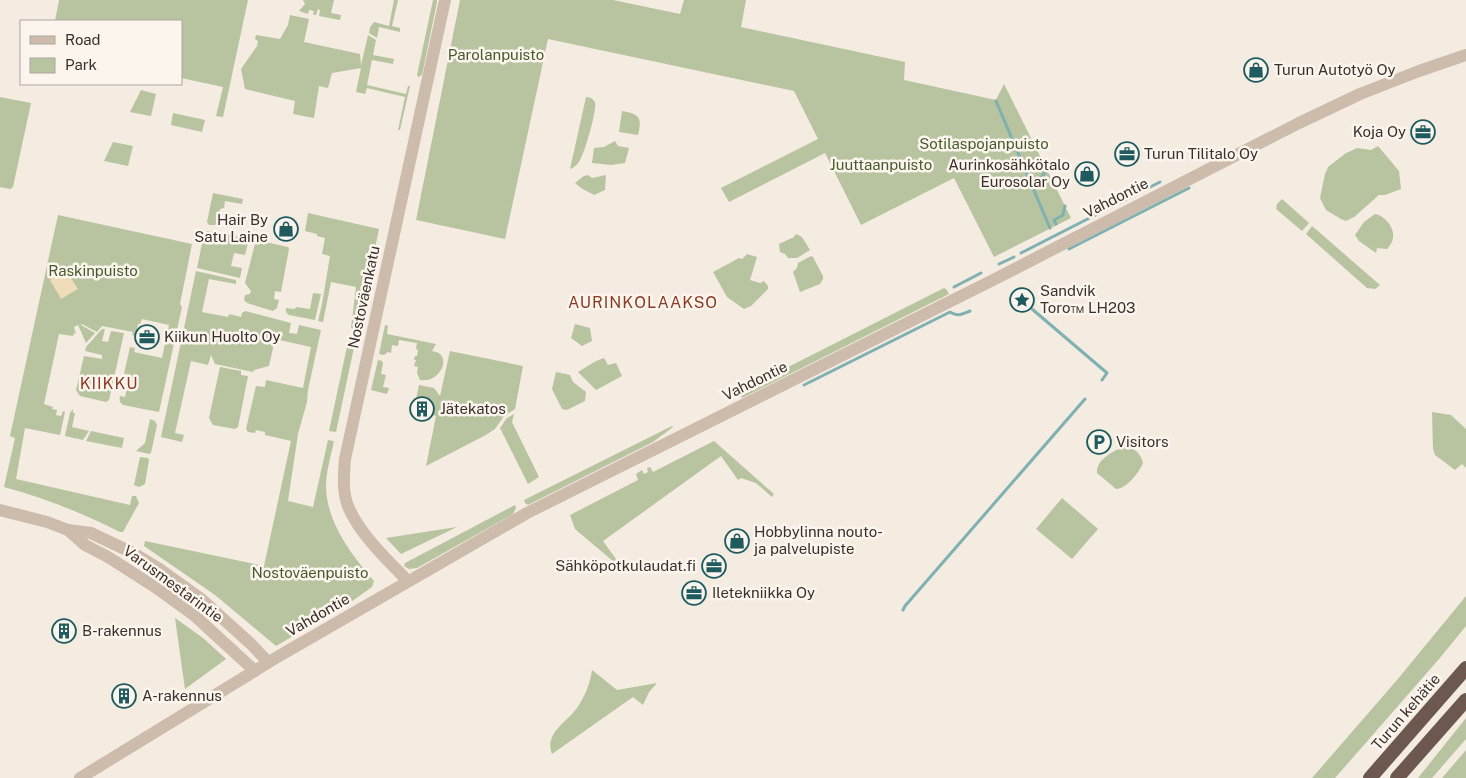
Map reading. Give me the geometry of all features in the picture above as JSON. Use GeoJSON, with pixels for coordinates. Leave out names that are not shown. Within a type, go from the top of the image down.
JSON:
{"type":"FeatureCollection","features":[{"type":"Feature","properties":{"kind":"highway","name":"Turun kehätie"},"geometry":{"type":"LineString","coordinates":[[1370,778],[1466,668]]}},
{"type":"Feature","properties":{"kind":"highway"},"geometry":{"type":"LineString","coordinates":[[1397,778],[1466,700]]}},
{"type":"Feature","properties":{"kind":"street","name":"Nostoväenkatu"},"geometry":{"type":"LineString","coordinates":[[408,581],[364,533],[354,519],[347,505],[344,472],[345,459],[445,0]]}},
{"type":"Feature","properties":{"kind":"street","name":"Vahdontie"},"geometry":{"type":"LineString","coordinates":[[80,778],[268,662],[527,513],[991,281],[1254,145],[1360,94],[1466,55]]}},
{"type":"Feature","properties":{"kind":"street","name":"Varusmestarintie"},"geometry":{"type":"LineString","coordinates":[[0,510],[47,522],[68,530],[91,533],[161,570],[200,598],[268,662]]}},
{"type":"Feature","properties":{"kind":"street","name":"Varusmestarintie"},"geometry":{"type":"LineString","coordinates":[[68,530],[85,545],[155,587],[195,616],[255,671]]}},
{"type":"Feature","properties":{"kind":"green space"},"geometry":{"type":"Polygon","coordinates":[[[59,0],[248,0],[223,117],[216,116],[223,87],[182,78],[182,20],[55,20],[59,0]]]}},
{"type":"Feature","properties":{"kind":"green space"},"geometry":{"type":"Polygon","coordinates":[[[303,0],[334,0],[331,13],[341,15],[340,20],[319,16],[320,10],[318,9],[316,15],[313,15],[314,11],[309,10],[308,14],[299,11],[305,4],[303,0]]]}},
{"type":"Feature","properties":{"kind":"green space"},"geometry":{"type":"Polygon","coordinates":[[[394,0],[398,0],[392,26],[400,28],[400,32],[379,27],[377,38],[369,33],[370,27],[374,22],[389,26],[394,0]]]}},
{"type":"Feature","properties":{"kind":"green space"},"geometry":{"type":"Polygon","coordinates":[[[433,0],[437,0],[437,2],[422,75],[418,77],[417,75],[433,0]]]}},
{"type":"Feature","properties":{"kind":"green space"},"geometry":{"type":"Polygon","coordinates":[[[460,0],[613,0],[680,14],[684,0],[746,0],[741,27],[905,62],[904,80],[996,100],[1004,84],[1071,218],[994,257],[954,178],[861,225],[825,153],[729,202],[721,188],[818,139],[794,91],[548,39],[505,239],[416,220],[460,0]]]}},
{"type":"Feature","properties":{"kind":"green space"},"geometry":{"type":"Polygon","coordinates":[[[290,15],[309,19],[304,42],[360,54],[361,65],[368,35],[376,40],[373,55],[394,59],[393,64],[372,60],[367,85],[406,94],[408,86],[410,86],[400,130],[398,130],[405,97],[367,88],[365,94],[356,92],[361,68],[332,73],[328,88],[319,86],[314,118],[293,114],[295,101],[245,89],[241,69],[257,46],[256,35],[280,39],[288,25],[290,15]]]}},
{"type":"Feature","properties":{"kind":"green space"},"geometry":{"type":"Polygon","coordinates":[[[141,90],[156,94],[151,116],[130,112],[141,90]]]}},
{"type":"Feature","properties":{"kind":"green space"},"geometry":{"type":"Polygon","coordinates":[[[0,97],[31,103],[13,187],[10,189],[0,187],[0,97]]]}},
{"type":"Feature","properties":{"kind":"green space"},"geometry":{"type":"Polygon","coordinates":[[[586,97],[592,98],[595,103],[593,122],[580,160],[570,169],[586,97]]]}},
{"type":"Feature","properties":{"kind":"green space"},"geometry":{"type":"Polygon","coordinates":[[[622,111],[636,115],[638,118],[640,124],[638,135],[619,132],[622,111]]]}},
{"type":"Feature","properties":{"kind":"green space"},"geometry":{"type":"Polygon","coordinates":[[[173,113],[205,120],[202,132],[171,125],[173,113]]]}},
{"type":"Feature","properties":{"kind":"green space"},"geometry":{"type":"Polygon","coordinates":[[[615,141],[618,146],[629,148],[625,163],[611,165],[592,163],[594,148],[604,147],[615,141]]]}},
{"type":"Feature","properties":{"kind":"green space"},"geometry":{"type":"Polygon","coordinates":[[[113,142],[133,146],[128,166],[104,161],[113,142]]]}},
{"type":"Feature","properties":{"kind":"green space"},"geometry":{"type":"Polygon","coordinates":[[[1378,146],[1399,171],[1401,189],[1385,195],[1379,195],[1354,217],[1346,221],[1326,210],[1320,198],[1328,167],[1346,153],[1357,148],[1371,150],[1378,146]]]}},
{"type":"Feature","properties":{"kind":"green space"},"geometry":{"type":"Polygon","coordinates":[[[588,175],[592,178],[606,175],[605,190],[594,195],[575,183],[588,175]]]}},
{"type":"Feature","properties":{"kind":"green space"},"geometry":{"type":"Polygon","coordinates":[[[213,193],[243,199],[242,204],[225,201],[224,208],[220,209],[217,224],[209,225],[207,222],[213,193]]]}},
{"type":"Feature","properties":{"kind":"green space"},"geometry":{"type":"Polygon","coordinates":[[[1282,199],[1309,223],[1302,231],[1276,209],[1277,204],[1282,199]]]}},
{"type":"Feature","properties":{"kind":"green space"},"geometry":{"type":"Polygon","coordinates":[[[308,213],[379,229],[358,330],[351,328],[356,287],[331,282],[323,322],[318,321],[330,256],[322,254],[325,238],[305,231],[308,213]]]}},
{"type":"Feature","properties":{"kind":"green space"},"geometry":{"type":"Polygon","coordinates":[[[1375,214],[1390,224],[1393,233],[1392,242],[1387,249],[1377,248],[1376,253],[1359,241],[1355,235],[1364,222],[1375,214]]]}},
{"type":"Feature","properties":{"kind":"green space","name":"Raskinpuisto"},"geometry":{"type":"Polygon","coordinates":[[[58,215],[192,244],[180,304],[182,307],[159,412],[123,405],[120,402],[120,396],[125,397],[130,375],[124,374],[130,347],[135,348],[134,352],[162,358],[169,325],[142,319],[140,324],[138,324],[136,336],[132,335],[133,332],[102,326],[97,332],[82,324],[95,333],[86,343],[78,325],[74,327],[76,334],[74,333],[73,336],[59,334],[44,404],[57,410],[56,415],[61,416],[63,411],[65,412],[60,435],[25,428],[16,479],[130,505],[132,496],[136,496],[139,503],[123,532],[63,506],[4,487],[15,438],[10,436],[58,215]]]}},
{"type":"Feature","properties":{"kind":"green space"},"geometry":{"type":"Polygon","coordinates":[[[1312,226],[1380,285],[1375,289],[1367,288],[1306,234],[1312,226]]]}},
{"type":"Feature","properties":{"kind":"green space"},"geometry":{"type":"Polygon","coordinates":[[[207,231],[218,233],[217,237],[224,239],[225,234],[249,239],[245,255],[234,253],[231,266],[242,268],[240,278],[197,268],[204,234],[207,231]]]}},
{"type":"Feature","properties":{"kind":"green space"},"geometry":{"type":"Polygon","coordinates":[[[796,234],[802,237],[810,250],[797,258],[788,258],[780,252],[779,244],[794,237],[796,234]]]}},
{"type":"Feature","properties":{"kind":"green space"},"geometry":{"type":"Polygon","coordinates":[[[256,240],[288,247],[289,249],[281,292],[275,291],[274,299],[279,300],[277,308],[273,311],[247,303],[244,300],[245,295],[250,294],[251,291],[245,283],[256,240]]]}},
{"type":"Feature","properties":{"kind":"green space"},"geometry":{"type":"Polygon","coordinates":[[[747,254],[757,257],[750,280],[760,283],[764,281],[768,289],[751,306],[744,309],[727,297],[713,272],[739,258],[742,259],[747,254]]]}},
{"type":"Feature","properties":{"kind":"green space"},"geometry":{"type":"Polygon","coordinates":[[[811,256],[823,279],[820,284],[800,292],[793,272],[797,268],[798,263],[811,256]]]}},
{"type":"Feature","properties":{"kind":"green space","name":"Nostoväenpuisto"},"geometry":{"type":"Polygon","coordinates":[[[196,271],[236,280],[236,284],[209,279],[202,312],[228,317],[229,314],[241,317],[245,311],[291,323],[289,333],[297,334],[299,325],[321,330],[307,402],[298,434],[288,501],[313,507],[328,440],[334,441],[326,481],[327,500],[342,537],[374,581],[372,587],[348,604],[276,646],[215,595],[144,546],[145,541],[264,566],[291,441],[265,435],[265,432],[256,430],[255,433],[248,432],[246,429],[256,386],[265,387],[266,380],[303,388],[311,347],[275,339],[269,366],[254,370],[253,372],[215,364],[211,355],[208,365],[191,361],[175,433],[184,435],[182,442],[161,437],[196,271]]]}},
{"type":"Feature","properties":{"kind":"green space"},"geometry":{"type":"Polygon","coordinates":[[[944,288],[949,294],[742,398],[739,392],[944,288]]]}},
{"type":"Feature","properties":{"kind":"green space"},"geometry":{"type":"Polygon","coordinates":[[[313,293],[321,294],[315,320],[289,315],[286,312],[286,308],[310,309],[313,293]]]}},
{"type":"Feature","properties":{"kind":"green space"},"geometry":{"type":"Polygon","coordinates":[[[575,324],[590,328],[592,341],[582,346],[571,338],[575,324]]]}},
{"type":"Feature","properties":{"kind":"green space"},"geometry":{"type":"Polygon","coordinates":[[[385,325],[388,326],[387,334],[436,344],[432,351],[439,353],[443,362],[439,373],[427,380],[420,380],[417,373],[418,367],[414,366],[418,350],[416,349],[417,343],[399,340],[398,346],[392,345],[391,353],[379,354],[385,325]]]}},
{"type":"Feature","properties":{"kind":"green space"},"geometry":{"type":"Polygon","coordinates":[[[102,329],[105,329],[102,341],[108,342],[111,331],[124,333],[109,400],[106,402],[80,396],[76,390],[84,356],[102,359],[102,355],[85,351],[86,347],[102,329]]]}},
{"type":"Feature","properties":{"kind":"green space"},"geometry":{"type":"Polygon","coordinates":[[[349,337],[356,338],[336,432],[329,431],[349,337]]]}},
{"type":"Feature","properties":{"kind":"green space"},"geometry":{"type":"Polygon","coordinates":[[[450,351],[523,366],[515,409],[504,416],[495,429],[426,466],[436,416],[428,414],[429,408],[415,404],[419,385],[434,388],[440,396],[450,351]]]}},
{"type":"Feature","properties":{"kind":"green space"},"geometry":{"type":"Polygon","coordinates":[[[604,358],[608,365],[616,363],[622,376],[596,390],[578,372],[604,358]]]}},
{"type":"Feature","properties":{"kind":"green space"},"geometry":{"type":"Polygon","coordinates":[[[378,360],[383,363],[381,374],[386,375],[383,387],[389,388],[387,394],[371,390],[378,360]]]}},
{"type":"Feature","properties":{"kind":"green space"},"geometry":{"type":"Polygon","coordinates":[[[220,367],[241,371],[241,375],[248,376],[238,427],[235,429],[213,425],[209,418],[220,367]]]}},
{"type":"Feature","properties":{"kind":"green space"},"geometry":{"type":"Polygon","coordinates":[[[556,372],[570,375],[573,382],[586,392],[585,401],[567,410],[562,409],[552,389],[556,372]]]}},
{"type":"Feature","properties":{"kind":"green space"},"geometry":{"type":"Polygon","coordinates":[[[73,409],[73,413],[75,413],[72,427],[89,431],[83,440],[65,436],[70,413],[73,409]]]}},
{"type":"Feature","properties":{"kind":"green space"},"geometry":{"type":"Polygon","coordinates":[[[1432,412],[1451,415],[1466,429],[1466,468],[1462,464],[1455,470],[1435,455],[1433,449],[1432,412]]]}},
{"type":"Feature","properties":{"kind":"green space"},"geometry":{"type":"Polygon","coordinates":[[[514,414],[512,422],[539,477],[528,484],[500,428],[507,418],[514,414]]]}},
{"type":"Feature","properties":{"kind":"green space"},"geometry":{"type":"Polygon","coordinates":[[[150,419],[155,421],[157,425],[151,453],[149,454],[136,451],[145,443],[150,419]]]}},
{"type":"Feature","properties":{"kind":"green space"},"geometry":{"type":"Polygon","coordinates":[[[672,426],[653,442],[528,505],[525,503],[524,500],[672,426]]]}},
{"type":"Feature","properties":{"kind":"green space"},"geometry":{"type":"Polygon","coordinates":[[[91,431],[124,438],[122,448],[86,441],[91,431]]]}},
{"type":"Feature","properties":{"kind":"green space"},"geometry":{"type":"Polygon","coordinates":[[[714,441],[774,494],[772,497],[756,483],[741,478],[738,480],[721,456],[603,541],[616,559],[614,562],[575,529],[570,515],[638,480],[636,474],[642,470],[644,474],[648,472],[647,468],[650,467],[653,472],[714,441]]]}},
{"type":"Feature","properties":{"kind":"green space"},"geometry":{"type":"Polygon","coordinates":[[[1125,446],[1137,452],[1141,456],[1143,463],[1132,480],[1116,489],[1097,473],[1097,468],[1106,456],[1125,446]]]}},
{"type":"Feature","properties":{"kind":"green space"},"geometry":{"type":"Polygon","coordinates":[[[140,457],[148,458],[149,460],[145,484],[139,487],[134,485],[140,457]]]}},
{"type":"Feature","properties":{"kind":"green space"},"geometry":{"type":"Polygon","coordinates":[[[1062,498],[1098,529],[1072,559],[1036,529],[1062,498]]]}},
{"type":"Feature","properties":{"kind":"green space"},"geometry":{"type":"Polygon","coordinates":[[[515,505],[516,508],[513,514],[417,568],[409,569],[404,566],[405,563],[515,505]]]}},
{"type":"Feature","properties":{"kind":"green space"},"geometry":{"type":"Polygon","coordinates":[[[457,527],[401,554],[386,538],[457,527]]]}},
{"type":"Feature","properties":{"kind":"green space"},"geometry":{"type":"Polygon","coordinates":[[[1466,596],[1466,626],[1439,659],[1335,778],[1312,778],[1397,680],[1466,596]]]}},
{"type":"Feature","properties":{"kind":"green space"},"geometry":{"type":"Polygon","coordinates":[[[175,618],[203,638],[226,659],[185,689],[175,618]]]}},
{"type":"Feature","properties":{"kind":"green space"},"geometry":{"type":"Polygon","coordinates":[[[592,670],[617,690],[657,683],[649,692],[643,705],[633,697],[552,754],[551,740],[558,728],[580,703],[585,694],[592,670]]]}},
{"type":"Feature","properties":{"kind":"green space"},"geometry":{"type":"Polygon","coordinates":[[[1466,718],[1466,739],[1432,778],[1418,778],[1466,718]]]}},
{"type":"Feature","properties":{"kind":"green space"},"geometry":{"type":"Polygon","coordinates":[[[1466,750],[1466,778],[1442,778],[1466,750]]]}},
{"type":"Feature","properties":{"kind":"sand"},"geometry":{"type":"Polygon","coordinates":[[[66,270],[78,289],[61,299],[50,280],[66,270]]]}},
{"type":"Feature","properties":{"kind":"waterway"},"geometry":{"type":"LineString","coordinates":[[996,101],[1050,228]]}},
{"type":"Feature","properties":{"kind":"waterway"},"geometry":{"type":"LineString","coordinates":[[1034,190],[1046,170]]}},
{"type":"Feature","properties":{"kind":"waterway"},"geometry":{"type":"LineString","coordinates":[[1021,253],[1160,182]]}},
{"type":"Feature","properties":{"kind":"waterway"},"geometry":{"type":"LineString","coordinates":[[1069,249],[1189,188]]}},
{"type":"Feature","properties":{"kind":"waterway"},"geometry":{"type":"LineString","coordinates":[[1056,224],[1054,220],[1063,215],[1065,206]]}},
{"type":"Feature","properties":{"kind":"waterway"},"geometry":{"type":"LineString","coordinates":[[999,264],[1014,257]]}},
{"type":"Feature","properties":{"kind":"waterway"},"geometry":{"type":"LineString","coordinates":[[954,287],[981,273]]}},
{"type":"Feature","properties":{"kind":"waterway"},"geometry":{"type":"LineString","coordinates":[[1032,309],[1107,373],[1102,380]]}},
{"type":"Feature","properties":{"kind":"waterway"},"geometry":{"type":"LineString","coordinates":[[804,385],[950,312],[957,315],[970,311]]}},
{"type":"Feature","properties":{"kind":"waterway"},"geometry":{"type":"LineString","coordinates":[[903,610],[1085,399]]}},
{"type":"Feature","properties":{"kind":"place","name":"Turun Autotyö Oy"},"geometry":{"type":"Point","coordinates":[1256,70]}},
{"type":"Feature","properties":{"kind":"place","name":"Koja Oy"},"geometry":{"type":"Point","coordinates":[1423,132]}},
{"type":"Feature","properties":{"kind":"place","name":"Turun Tilitalo Oy"},"geometry":{"type":"Point","coordinates":[1127,154]}},
{"type":"Feature","properties":{"kind":"place","name":"Aurinkosähkötalo Eurosolar Oy"},"geometry":{"type":"Point","coordinates":[1087,174]}},
{"type":"Feature","properties":{"kind":"place","name":"Hair By Satu Laine"},"geometry":{"type":"Point","coordinates":[286,229]}},
{"type":"Feature","properties":{"kind":"place","name":"Sandvik Toro™ LH203"},"geometry":{"type":"Point","coordinates":[1022,300]}},
{"type":"Feature","properties":{"kind":"place","name":"Kiikun Huolto Oy"},"geometry":{"type":"Point","coordinates":[147,337]}},
{"type":"Feature","properties":{"kind":"place","name":"Jätekatos"},"geometry":{"type":"Point","coordinates":[422,409]}},
{"type":"Feature","properties":{"kind":"place","name":"Visitors"},"geometry":{"type":"Point","coordinates":[1099,442]}},
{"type":"Feature","properties":{"kind":"place","name":"Hobbylinna nouto- ja palvelupiste"},"geometry":{"type":"Point","coordinates":[737,541]}},
{"type":"Feature","properties":{"kind":"place","name":"Sähköpotkulaudat.fi"},"geometry":{"type":"Point","coordinates":[714,566]}},
{"type":"Feature","properties":{"kind":"place","name":"Iletekniikka Oy"},"geometry":{"type":"Point","coordinates":[694,593]}},
{"type":"Feature","properties":{"kind":"place","name":"B-rakennus"},"geometry":{"type":"Point","coordinates":[64,631]}},
{"type":"Feature","properties":{"kind":"place","name":"A-rakennus"},"geometry":{"type":"Point","coordinates":[124,696]}},
{"type":"Feature","properties":{"kind":"district","name":"AURINKOLAAKSO"},"geometry":{"type":"Point","coordinates":[643,302]}},
{"type":"Feature","properties":{"kind":"district","name":"KIIKKU"},"geometry":{"type":"Point","coordinates":[109,383]}},
{"type":"Feature","properties":{"kind":"park label","name":"Parolanpuisto"},"geometry":{"type":"Point","coordinates":[496,55]}},
{"type":"Feature","properties":{"kind":"park label","name":"Sotilaspojanpuisto"},"geometry":{"type":"Point","coordinates":[984,144]}},
{"type":"Feature","properties":{"kind":"park label","name":"Juuttaanpuisto"},"geometry":{"type":"Point","coordinates":[881,165]}}]}
